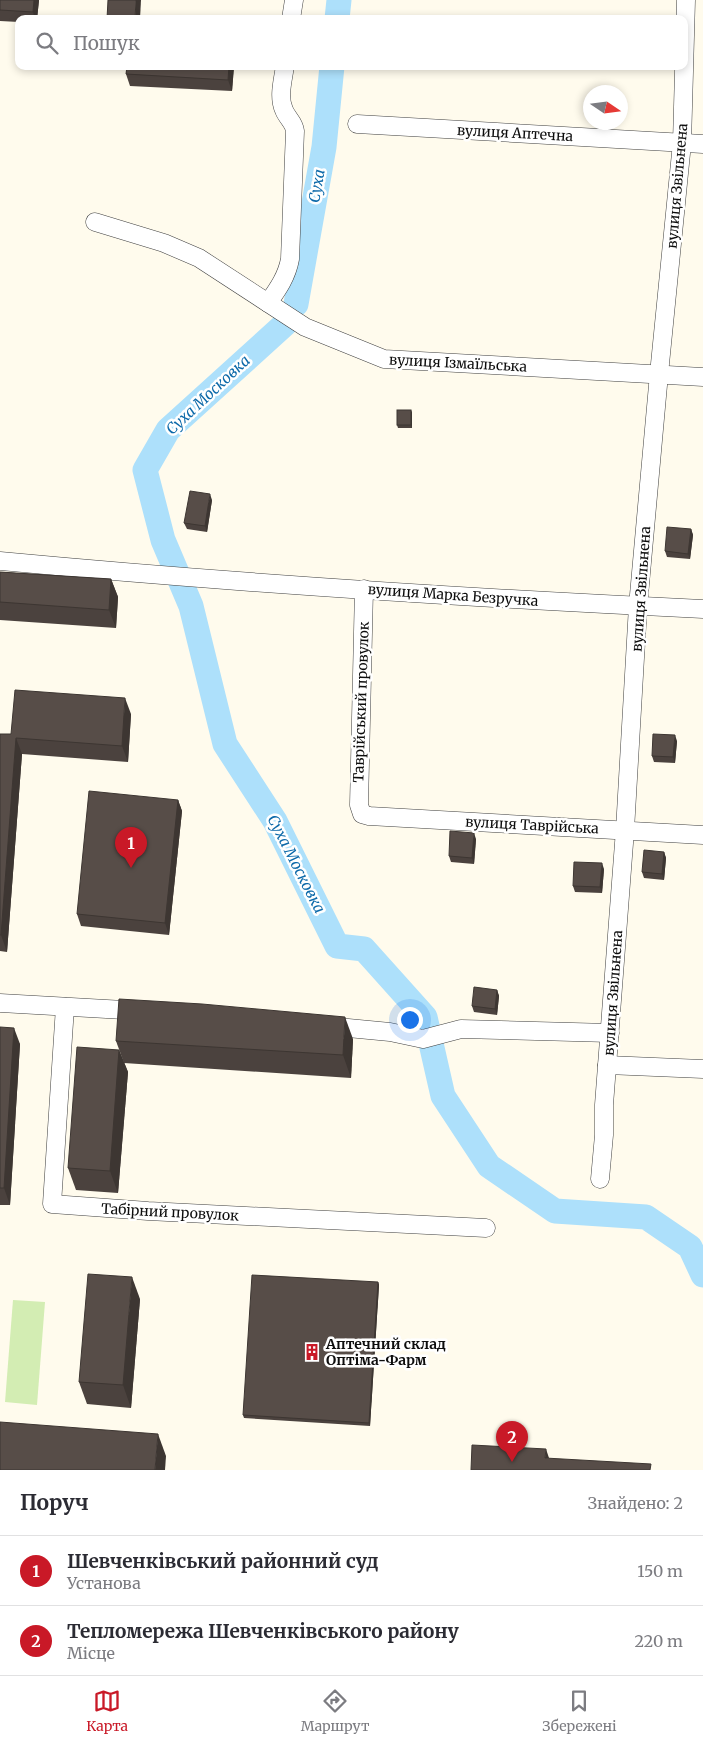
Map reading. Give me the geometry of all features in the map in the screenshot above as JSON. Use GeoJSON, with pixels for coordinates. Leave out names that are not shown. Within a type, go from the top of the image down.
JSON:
{"type":"FeatureCollection","features":[{"type":"Feature","properties":{"kind":"street"},"geometry":{"type":"LineString","coordinates":[[292,15],[294,0]]}},
{"type":"Feature","properties":{"kind":"street","name":"вулиця Звільнена"},"geometry":{"type":"LineString","coordinates":[[686,0],[686,15]]}},
{"type":"Feature","properties":{"kind":"street"},"geometry":{"type":"LineString","coordinates":[[268,303],[284,278],[290,259],[295,131],[293,123],[284,110],[282,100],[284,70]]}},
{"type":"Feature","properties":{"kind":"street","name":"вулиця Звільнена"},"geometry":{"type":"LineString","coordinates":[[600,1179],[626,830],[638,606],[682,143],[684,70]]}},
{"type":"Feature","properties":{"kind":"street","name":"вулиця Аптечна"},"geometry":{"type":"LineString","coordinates":[[357,124],[703,144]]}},
{"type":"Feature","properties":{"kind":"street","name":"вулиця Ізмаїльська"},"geometry":{"type":"LineString","coordinates":[[95,222],[164,243],[199,258],[305,327],[384,359],[703,377]]}},
{"type":"Feature","properties":{"kind":"street","name":"вулиця Марка Безручка"},"geometry":{"type":"LineString","coordinates":[[0,561],[165,576],[703,609]]}},
{"type":"Feature","properties":{"kind":"street","name":"Таврійський провулок"},"geometry":{"type":"LineString","coordinates":[[362,814],[358,805],[364,589]]}},
{"type":"Feature","properties":{"kind":"street","name":"вулиця Таврійська"},"geometry":{"type":"LineString","coordinates":[[362,814],[369,816],[703,835]]}},
{"type":"Feature","properties":{"kind":"street"},"geometry":{"type":"LineString","coordinates":[[0,1002],[158,1012]]}},
{"type":"Feature","properties":{"kind":"street","name":"Табірний провулок"},"geometry":{"type":"LineString","coordinates":[[65,1007],[52,1204],[148,1211],[486,1228]]}},
{"type":"Feature","properties":{"kind":"street"},"geometry":{"type":"LineString","coordinates":[[312,1025],[430,1037],[461,1030],[610,1033]]}},
{"type":"Feature","properties":{"kind":"street"},"geometry":{"type":"LineString","coordinates":[[607,1065],[703,1069]]}},
{"type":"Feature","properties":{"kind":"green space"},"geometry":{"type":"Polygon","coordinates":[[[13,1300],[45,1302],[37,1405],[5,1402],[13,1300]]]}},
{"type":"Feature","properties":{"kind":"building"},"geometry":{"type":"Polygon","coordinates":[[[0,0],[34,0],[33,12],[0,10],[0,0]]]}},
{"type":"Feature","properties":{"kind":"building"},"geometry":{"type":"Polygon","coordinates":[[[108,0],[136,0],[135,15],[107,15],[108,0]]]}},
{"type":"Feature","properties":{"kind":"building"},"geometry":{"type":"Polygon","coordinates":[[[126,70],[229,70],[228,80],[126,74],[126,70]]]}},
{"type":"Feature","properties":{"kind":"building"},"geometry":{"type":"Polygon","coordinates":[[[397,410],[411,410],[411,425],[397,425],[397,410]]]}},
{"type":"Feature","properties":{"kind":"building"},"geometry":{"type":"Polygon","coordinates":[[[190,491],[210,494],[205,526],[184,523],[190,491]]]}},
{"type":"Feature","properties":{"kind":"building"},"geometry":{"type":"Polygon","coordinates":[[[667,527],[691,529],[688,554],[665,551],[667,527]]]}},
{"type":"Feature","properties":{"kind":"building"},"geometry":{"type":"Polygon","coordinates":[[[0,572],[111,579],[109,610],[0,602],[0,572]]]}},
{"type":"Feature","properties":{"kind":"building"},"geometry":{"type":"Polygon","coordinates":[[[15,690],[125,698],[122,746],[16,738],[0,935],[0,734],[11,734],[15,690]]]}},
{"type":"Feature","properties":{"kind":"building"},"geometry":{"type":"Polygon","coordinates":[[[653,734],[675,735],[673,757],[652,756],[653,734]]]}},
{"type":"Feature","properties":{"kind":"building"},"geometry":{"type":"Polygon","coordinates":[[[89,791],[178,800],[165,923],[77,914],[89,791]]]}},
{"type":"Feature","properties":{"kind":"building"},"geometry":{"type":"Polygon","coordinates":[[[450,831],[474,833],[472,858],[449,856],[450,831]]]}},
{"type":"Feature","properties":{"kind":"building"},"geometry":{"type":"Polygon","coordinates":[[[644,850],[664,852],[662,874],[642,872],[644,850]]]}},
{"type":"Feature","properties":{"kind":"building"},"geometry":{"type":"Polygon","coordinates":[[[574,862],[602,863],[600,887],[573,886],[574,862]]]}},
{"type":"Feature","properties":{"kind":"building"},"geometry":{"type":"Polygon","coordinates":[[[474,987],[497,990],[495,1009],[472,1006],[474,987]]]}},
{"type":"Feature","properties":{"kind":"building"},"geometry":{"type":"Polygon","coordinates":[[[119,999],[202,1004],[345,1017],[343,1055],[116,1041],[119,999]]]}},
{"type":"Feature","properties":{"kind":"building"},"geometry":{"type":"Polygon","coordinates":[[[0,1027],[14,1028],[4,1188],[0,1188],[0,1027]]]}},
{"type":"Feature","properties":{"kind":"building"},"geometry":{"type":"Polygon","coordinates":[[[77,1047],[119,1050],[110,1171],[68,1168],[77,1047]]]}},
{"type":"Feature","properties":{"kind":"building"},"geometry":{"type":"Polygon","coordinates":[[[88,1274],[132,1277],[123,1385],[79,1382],[88,1274]]]}},
{"type":"Feature","properties":{"kind":"building","name":"Аптечний склад Оптіма-Фарм"},"geometry":{"type":"Polygon","coordinates":[[[252,1275],[378,1282],[369,1423],[243,1415],[252,1275]]]}},
{"type":"Feature","properties":{"kind":"building"},"geometry":{"type":"Polygon","coordinates":[[[0,1422],[158,1434],[155,1470],[0,1470],[0,1422]]]}},
{"type":"Feature","properties":{"kind":"building"},"geometry":{"type":"Polygon","coordinates":[[[472,1445],[546,1449],[545,1458],[651,1464],[650,1470],[471,1470],[472,1445]]]}},
{"type":"Feature","properties":{"kind":"waterway","name":"Суха"},"geometry":{"type":"LineString","coordinates":[[337,15],[339,0]]}},
{"type":"Feature","properties":{"kind":"waterway","name":"Суха"},"geometry":{"type":"LineString","coordinates":[[296,304],[324,147],[332,70]]}},
{"type":"Feature","properties":{"kind":"waterway","name":"Суха Московка"},"geometry":{"type":"LineString","coordinates":[[285,324],[168,430],[145,470],[163,540],[191,606],[225,744],[275,821],[337,946],[364,949],[425,1017],[443,1096],[489,1166],[555,1211],[646,1217],[690,1247],[703,1275]]}},
{"type":"Feature","properties":{"kind":"place","name":"Шевченківський районний суд"},"geometry":{"type":"Point","coordinates":[131,868]}},
{"type":"Feature","properties":{"kind":"place","name":"Аптечний склад Оптіма-Фарм"},"geometry":{"type":"Point","coordinates":[312,1352]}},
{"type":"Feature","properties":{"kind":"place","name":"Тепломережа Шевченківського району"},"geometry":{"type":"Point","coordinates":[512,1462]}}]}
